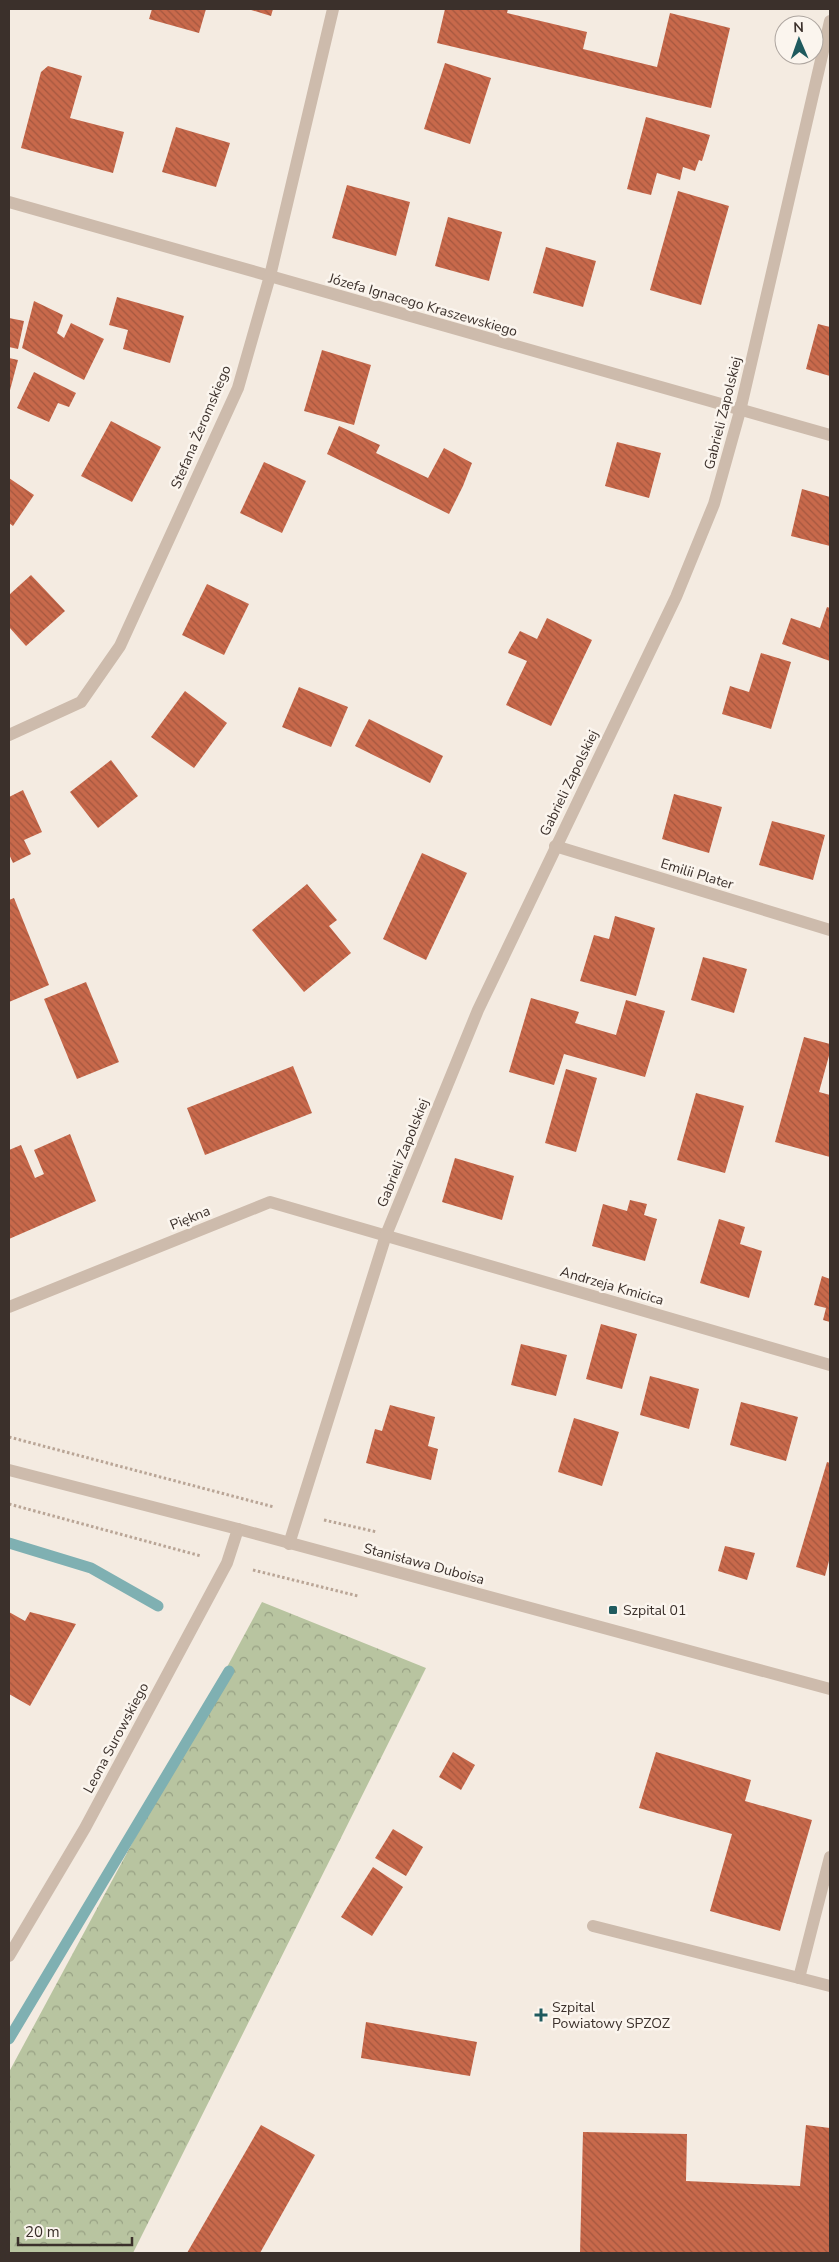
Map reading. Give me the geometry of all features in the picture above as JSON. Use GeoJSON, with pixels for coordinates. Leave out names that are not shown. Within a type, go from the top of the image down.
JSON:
{"type":"FeatureCollection","features":[{"type":"Feature","properties":{"kind":"street","name":"Stefana Żeromskiego"},"geometry":{"type":"LineString","coordinates":[[9,735],[81,702],[120,646],[238,388],[270,276],[333,9]]}},
{"type":"Feature","properties":{"kind":"street","name":"Gabrieli Zapolskiej"},"geometry":{"type":"LineString","coordinates":[[289,1544],[386,1235],[478,1010],[676,596],[714,504],[740,411],[830,21]]}},
{"type":"Feature","properties":{"kind":"street","name":"Józefa Ignacego Kraszewskiego"},"geometry":{"type":"LineString","coordinates":[[9,202],[830,436]]}},
{"type":"Feature","properties":{"kind":"street","name":"Emilii Plater"},"geometry":{"type":"LineString","coordinates":[[555,846],[830,930]]}},
{"type":"Feature","properties":{"kind":"street","name":"Piękna"},"geometry":{"type":"LineString","coordinates":[[9,1307],[270,1202],[386,1235]]}},
{"type":"Feature","properties":{"kind":"street","name":"Andrzeja Kmicica"},"geometry":{"type":"LineString","coordinates":[[386,1235],[830,1365]]}},
{"type":"Feature","properties":{"kind":"street","name":"Stanisława Duboisa"},"geometry":{"type":"LineString","coordinates":[[9,1470],[238,1529],[830,1689]]}},
{"type":"Feature","properties":{"kind":"street","name":"Leona Surowskiego"},"geometry":{"type":"LineString","coordinates":[[9,1956],[85,1828],[227,1563],[238,1529]]}},
{"type":"Feature","properties":{"kind":"street"},"geometry":{"type":"LineString","coordinates":[[799,1978],[830,1857]]}},
{"type":"Feature","properties":{"kind":"street"},"geometry":{"type":"LineString","coordinates":[[593,1926],[830,1986]]}},
{"type":"Feature","properties":{"kind":"path"},"geometry":{"type":"LineString","coordinates":[[9,1437],[377,1532]]}},
{"type":"Feature","properties":{"kind":"path"},"geometry":{"type":"LineString","coordinates":[[9,1504],[358,1596]]}},
{"type":"Feature","properties":{"kind":"green space"},"geometry":{"type":"Polygon","coordinates":[[[262,1602],[426,1668],[133,2253],[9,2253],[9,2072],[262,1602]]]}},
{"type":"Feature","properties":{"kind":"building"},"geometry":{"type":"Polygon","coordinates":[[[152,9],[206,9],[199,33],[149,19],[152,9]]]}},
{"type":"Feature","properties":{"kind":"building"},"geometry":{"type":"Polygon","coordinates":[[[248,9],[273,9],[271,16],[248,9]]]}},
{"type":"Feature","properties":{"kind":"building"},"geometry":{"type":"Polygon","coordinates":[[[445,9],[508,9],[507,13],[587,32],[583,49],[657,67],[670,13],[730,28],[711,108],[437,43],[445,9]]]}},
{"type":"Feature","properties":{"kind":"building"},"geometry":{"type":"Polygon","coordinates":[[[445,63],[491,78],[470,144],[424,129],[445,63]]]}},
{"type":"Feature","properties":{"kind":"building"},"geometry":{"type":"Polygon","coordinates":[[[48,66],[82,76],[70,118],[124,132],[113,173],[21,148],[41,72],[48,66]]]}},
{"type":"Feature","properties":{"kind":"building"},"geometry":{"type":"Polygon","coordinates":[[[646,117],[710,135],[702,161],[699,160],[695,171],[683,167],[680,180],[657,173],[651,195],[627,189],[646,117]]]}},
{"type":"Feature","properties":{"kind":"building"},"geometry":{"type":"Polygon","coordinates":[[[176,127],[230,143],[216,187],[162,172],[176,127]]]}},
{"type":"Feature","properties":{"kind":"building"},"geometry":{"type":"Polygon","coordinates":[[[347,185],[410,202],[396,256],[332,238],[347,185]]]}},
{"type":"Feature","properties":{"kind":"building"},"geometry":{"type":"Polygon","coordinates":[[[678,191],[729,206],[701,305],[650,290],[678,191]]]}},
{"type":"Feature","properties":{"kind":"building"},"geometry":{"type":"Polygon","coordinates":[[[448,217],[502,232],[489,281],[435,266],[448,217]]]}},
{"type":"Feature","properties":{"kind":"building"},"geometry":{"type":"Polygon","coordinates":[[[546,247],[596,261],[583,307],[533,293],[546,247]]]}},
{"type":"Feature","properties":{"kind":"building"},"geometry":{"type":"Polygon","coordinates":[[[117,297],[184,316],[170,363],[123,349],[128,330],[109,325],[117,297]]]}},
{"type":"Feature","properties":{"kind":"building"},"geometry":{"type":"Polygon","coordinates":[[[34,301],[63,315],[57,333],[64,338],[71,323],[104,339],[84,380],[22,348],[34,301]]]}},
{"type":"Feature","properties":{"kind":"building"},"geometry":{"type":"Polygon","coordinates":[[[9,318],[24,321],[18,349],[9,347],[9,318]]]}},
{"type":"Feature","properties":{"kind":"building"},"geometry":{"type":"Polygon","coordinates":[[[818,324],[830,327],[830,376],[806,369],[818,324]]]}},
{"type":"Feature","properties":{"kind":"building"},"geometry":{"type":"Polygon","coordinates":[[[322,350],[371,365],[354,425],[304,411],[322,350]]]}},
{"type":"Feature","properties":{"kind":"building"},"geometry":{"type":"Polygon","coordinates":[[[9,358],[18,360],[9,394],[9,358]]]}},
{"type":"Feature","properties":{"kind":"building"},"geometry":{"type":"Polygon","coordinates":[[[34,372],[76,393],[69,407],[58,403],[49,422],[17,408],[34,372]]]}},
{"type":"Feature","properties":{"kind":"building"},"geometry":{"type":"Polygon","coordinates":[[[111,421],[161,447],[132,502],[81,476],[111,421]]]}},
{"type":"Feature","properties":{"kind":"building"},"geometry":{"type":"Polygon","coordinates":[[[339,426],[380,445],[376,453],[428,478],[444,448],[472,463],[449,514],[327,454],[339,426]]]}},
{"type":"Feature","properties":{"kind":"building"},"geometry":{"type":"Polygon","coordinates":[[[617,442],[661,453],[649,498],[605,486],[617,442]]]}},
{"type":"Feature","properties":{"kind":"building"},"geometry":{"type":"Polygon","coordinates":[[[264,462],[306,481],[282,533],[240,513],[264,462]]]}},
{"type":"Feature","properties":{"kind":"building"},"geometry":{"type":"Polygon","coordinates":[[[9,478],[34,495],[13,526],[9,523],[9,478]]]}},
{"type":"Feature","properties":{"kind":"building"},"geometry":{"type":"Polygon","coordinates":[[[802,489],[830,497],[830,546],[791,536],[802,489]]]}},
{"type":"Feature","properties":{"kind":"building"},"geometry":{"type":"Polygon","coordinates":[[[31,575],[65,611],[26,646],[9,627],[9,595],[31,575]]]}},
{"type":"Feature","properties":{"kind":"building"},"geometry":{"type":"Polygon","coordinates":[[[207,584],[249,604],[224,655],[182,635],[207,584]]]}},
{"type":"Feature","properties":{"kind":"building"},"geometry":{"type":"Polygon","coordinates":[[[827,607],[830,608],[830,661],[782,644],[791,618],[820,628],[827,607]]]}},
{"type":"Feature","properties":{"kind":"building"},"geometry":{"type":"Polygon","coordinates":[[[547,618],[592,640],[551,726],[506,705],[527,661],[508,653],[509,650],[520,631],[537,639],[547,618]]]}},
{"type":"Feature","properties":{"kind":"building"},"geometry":{"type":"Polygon","coordinates":[[[761,653],[791,662],[771,729],[722,714],[730,686],[749,692],[761,653]]]}},
{"type":"Feature","properties":{"kind":"building"},"geometry":{"type":"Polygon","coordinates":[[[299,687],[348,707],[331,747],[282,727],[299,687]]]}},
{"type":"Feature","properties":{"kind":"building"},"geometry":{"type":"Polygon","coordinates":[[[185,691],[227,723],[194,768],[151,737],[185,691]]]}},
{"type":"Feature","properties":{"kind":"building"},"geometry":{"type":"Polygon","coordinates":[[[369,719],[443,756],[430,783],[355,746],[369,719]]]}},
{"type":"Feature","properties":{"kind":"building"},"geometry":{"type":"Polygon","coordinates":[[[111,760],[138,796],[98,828],[70,792],[111,760]]]}},
{"type":"Feature","properties":{"kind":"building"},"geometry":{"type":"Polygon","coordinates":[[[23,790],[42,832],[24,840],[31,854],[13,863],[9,854],[9,797],[23,790]]]}},
{"type":"Feature","properties":{"kind":"building"},"geometry":{"type":"Polygon","coordinates":[[[674,794],[722,807],[709,853],[662,839],[674,794]]]}},
{"type":"Feature","properties":{"kind":"building"},"geometry":{"type":"Polygon","coordinates":[[[772,821],[825,835],[813,880],[759,865],[772,821]]]}},
{"type":"Feature","properties":{"kind":"building"},"geometry":{"type":"Polygon","coordinates":[[[422,853],[467,873],[426,960],[383,939],[422,853]]]}},
{"type":"Feature","properties":{"kind":"building"},"geometry":{"type":"Polygon","coordinates":[[[307,884],[337,920],[329,926],[351,953],[304,992],[252,930],[307,884]]]}},
{"type":"Feature","properties":{"kind":"building"},"geometry":{"type":"Polygon","coordinates":[[[14,898],[49,985],[9,1002],[9,900],[14,898]]]}},
{"type":"Feature","properties":{"kind":"building"},"geometry":{"type":"Polygon","coordinates":[[[615,916],[655,928],[636,996],[580,981],[594,935],[609,939],[615,916]]]}},
{"type":"Feature","properties":{"kind":"building"},"geometry":{"type":"Polygon","coordinates":[[[703,957],[747,969],[734,1013],[691,1000],[703,957]]]}},
{"type":"Feature","properties":{"kind":"building"},"geometry":{"type":"Polygon","coordinates":[[[86,982],[119,1062],[77,1079],[44,999],[86,982]]]}},
{"type":"Feature","properties":{"kind":"building"},"geometry":{"type":"Polygon","coordinates":[[[531,998],[579,1012],[575,1023],[616,1035],[626,1000],[665,1011],[645,1077],[564,1054],[554,1085],[509,1072],[531,998]]]}},
{"type":"Feature","properties":{"kind":"building"},"geometry":{"type":"Polygon","coordinates":[[[804,1037],[830,1044],[830,1052],[819,1092],[830,1095],[830,1157],[775,1142],[804,1037]]]}},
{"type":"Feature","properties":{"kind":"building"},"geometry":{"type":"Polygon","coordinates":[[[293,1066],[312,1113],[205,1155],[187,1108],[293,1066]]]}},
{"type":"Feature","properties":{"kind":"building"},"geometry":{"type":"Polygon","coordinates":[[[566,1069],[597,1078],[576,1152],[545,1143],[566,1069]]]}},
{"type":"Feature","properties":{"kind":"building"},"geometry":{"type":"Polygon","coordinates":[[[696,1093],[744,1106],[725,1173],[677,1160],[696,1093]]]}},
{"type":"Feature","properties":{"kind":"building"},"geometry":{"type":"Polygon","coordinates":[[[70,1134],[96,1201],[9,1239],[9,1150],[21,1145],[35,1178],[44,1174],[34,1150],[70,1134]]]}},
{"type":"Feature","properties":{"kind":"building"},"geometry":{"type":"Polygon","coordinates":[[[455,1158],[514,1176],[502,1220],[442,1202],[455,1158]]]}},
{"type":"Feature","properties":{"kind":"building"},"geometry":{"type":"Polygon","coordinates":[[[630,1200],[647,1204],[644,1215],[657,1219],[645,1261],[592,1246],[603,1204],[627,1211],[630,1200]]]}},
{"type":"Feature","properties":{"kind":"building"},"geometry":{"type":"Polygon","coordinates":[[[719,1219],[745,1227],[740,1244],[762,1251],[749,1298],[700,1283],[719,1219]]]}},
{"type":"Feature","properties":{"kind":"building"},"geometry":{"type":"Polygon","coordinates":[[[822,1276],[830,1279],[830,1322],[823,1320],[826,1308],[814,1305],[822,1276]]]}},
{"type":"Feature","properties":{"kind":"building"},"geometry":{"type":"Polygon","coordinates":[[[601,1324],[637,1334],[622,1389],[586,1379],[601,1324]]]}},
{"type":"Feature","properties":{"kind":"building"},"geometry":{"type":"Polygon","coordinates":[[[521,1344],[567,1355],[556,1396],[511,1385],[521,1344]]]}},
{"type":"Feature","properties":{"kind":"building"},"geometry":{"type":"Polygon","coordinates":[[[650,1376],[699,1389],[689,1429],[640,1415],[650,1376]]]}},
{"type":"Feature","properties":{"kind":"building"},"geometry":{"type":"Polygon","coordinates":[[[741,1402],[798,1417],[786,1461],[730,1445],[741,1402]]]}},
{"type":"Feature","properties":{"kind":"building"},"geometry":{"type":"Polygon","coordinates":[[[390,1405],[435,1417],[428,1446],[438,1449],[431,1480],[366,1463],[375,1429],[382,1431],[390,1405]]]}},
{"type":"Feature","properties":{"kind":"building"},"geometry":{"type":"Polygon","coordinates":[[[574,1418],[619,1432],[602,1486],[558,1472],[574,1418]]]}},
{"type":"Feature","properties":{"kind":"building"},"geometry":{"type":"Polygon","coordinates":[[[827,1462],[830,1463],[830,1557],[825,1576],[796,1567],[827,1462]]]}},
{"type":"Feature","properties":{"kind":"building"},"geometry":{"type":"Polygon","coordinates":[[[725,1546],[755,1553],[747,1580],[718,1571],[725,1546]]]}},
{"type":"Feature","properties":{"kind":"building"},"geometry":{"type":"Polygon","coordinates":[[[9,1612],[25,1621],[30,1612],[76,1624],[30,1706],[9,1694],[9,1612]]]}},
{"type":"Feature","properties":{"kind":"building"},"geometry":{"type":"Polygon","coordinates":[[[453,1752],[475,1765],[461,1790],[439,1777],[453,1752]]]}},
{"type":"Feature","properties":{"kind":"building"},"geometry":{"type":"Polygon","coordinates":[[[656,1752],[751,1780],[745,1801],[812,1820],[780,1931],[710,1911],[732,1834],[639,1808],[656,1752]]]}},
{"type":"Feature","properties":{"kind":"building"},"geometry":{"type":"Polygon","coordinates":[[[393,1829],[423,1847],[406,1876],[375,1858],[393,1829]]]}},
{"type":"Feature","properties":{"kind":"building"},"geometry":{"type":"Polygon","coordinates":[[[373,1867],[403,1887],[372,1936],[341,1917],[373,1867]]]}},
{"type":"Feature","properties":{"kind":"building"},"geometry":{"type":"Polygon","coordinates":[[[366,2022],[477,2042],[470,2076],[361,2058],[366,2022]]]}},
{"type":"Feature","properties":{"kind":"building"},"geometry":{"type":"Polygon","coordinates":[[[261,2125],[315,2155],[260,2253],[187,2253],[261,2125]]]}},
{"type":"Feature","properties":{"kind":"building"},"geometry":{"type":"Polygon","coordinates":[[[806,2125],[830,2128],[830,2253],[580,2253],[583,2132],[687,2134],[686,2181],[800,2186],[806,2125]]]}},
{"type":"Feature","properties":{"kind":"waterway"},"geometry":{"type":"LineString","coordinates":[[9,1543],[91,1568],[158,1606]]}},
{"type":"Feature","properties":{"kind":"waterway"},"geometry":{"type":"LineString","coordinates":[[9,2039],[229,1671]]}},
{"type":"Feature","properties":{"kind":"place","name":"Szpital 01"},"geometry":{"type":"Point","coordinates":[613,1610]}},
{"type":"Feature","properties":{"kind":"place","name":"Szpital Powiatowy SPZOZ"},"geometry":{"type":"Point","coordinates":[541,2015]}}]}
